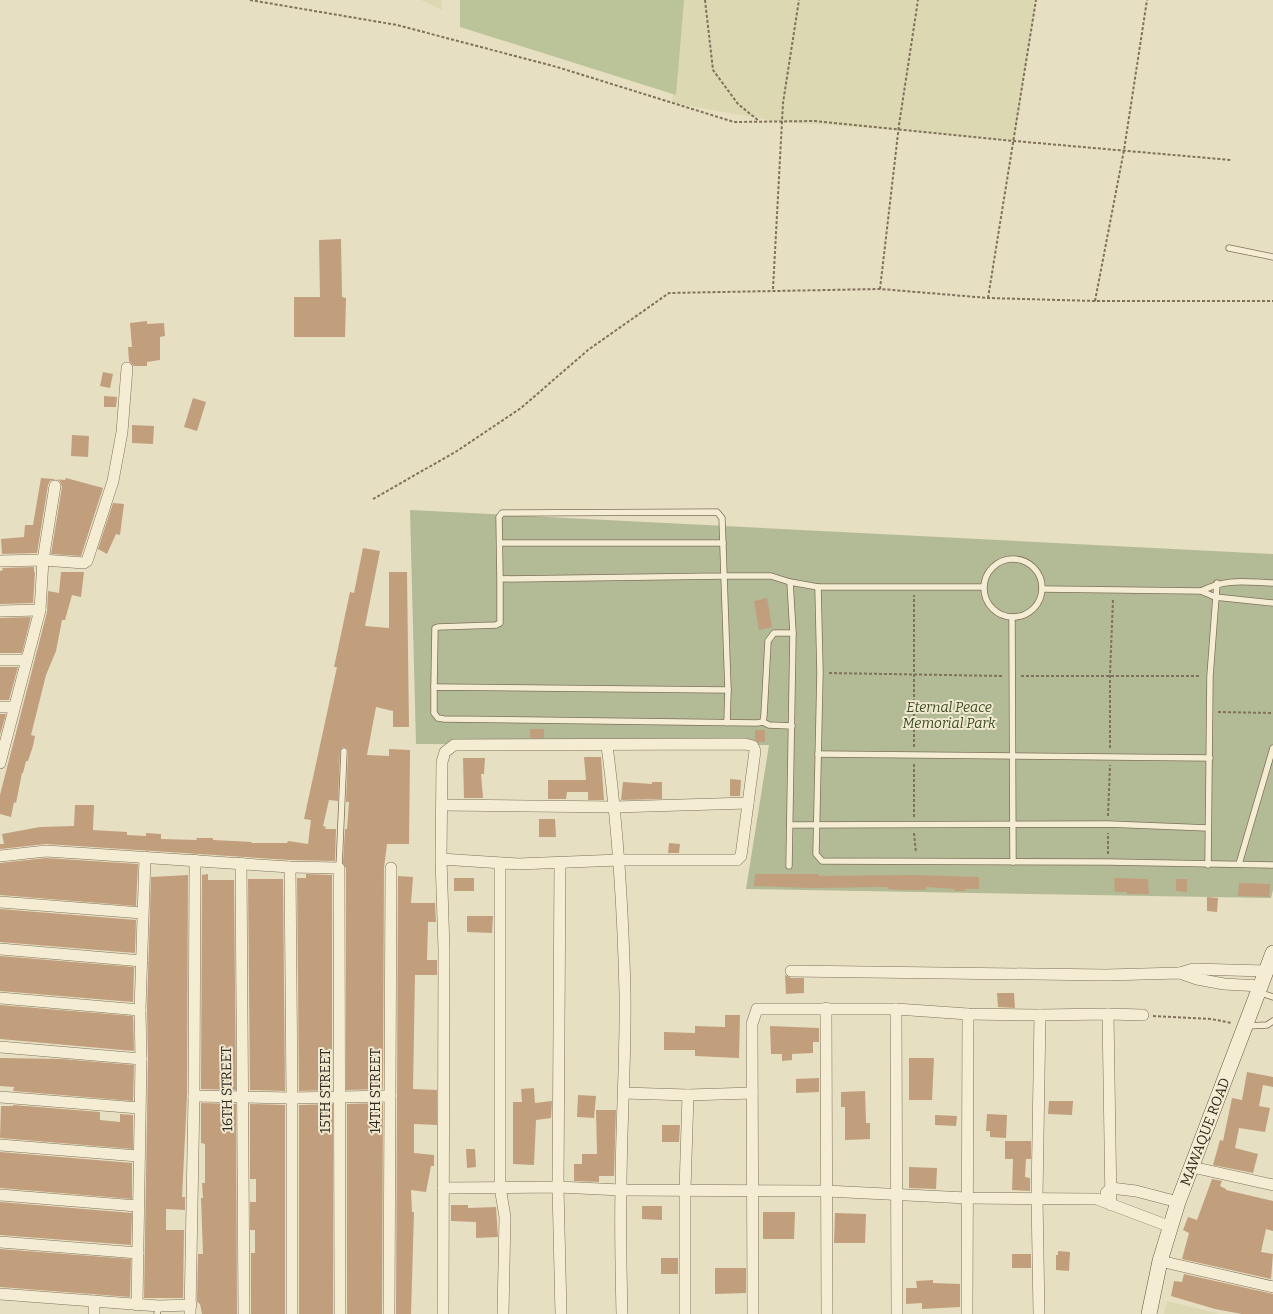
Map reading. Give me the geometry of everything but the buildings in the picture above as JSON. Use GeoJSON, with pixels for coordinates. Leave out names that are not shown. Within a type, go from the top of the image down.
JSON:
{"type":"FeatureCollection","features":[{"type":"Feature","properties":{"kind":"main road","name":"MAWAQUE ROAD"},"geometry":{"type":"LineString","coordinates":[[1149,1314],[1160,1261],[1178,1202],[1273,953]]}},
{"type":"Feature","properties":{"kind":"street"},"geometry":{"type":"LineString","coordinates":[[0,561],[42,560],[84,564],[87,561],[113,480],[122,432],[127,368]]}},
{"type":"Feature","properties":{"kind":"street"},"geometry":{"type":"LineString","coordinates":[[1,759],[40,610],[42,560],[55,486]]}},
{"type":"Feature","properties":{"kind":"street"},"geometry":{"type":"LineString","coordinates":[[0,610],[40,610]]}},
{"type":"Feature","properties":{"kind":"street"},"geometry":{"type":"LineString","coordinates":[[0,660],[26,660]]}},
{"type":"Feature","properties":{"kind":"street"},"geometry":{"type":"LineString","coordinates":[[0,707],[14,707]]}},
{"type":"Feature","properties":{"kind":"street"},"geometry":{"type":"LineString","coordinates":[[441,859],[500,863],[560,864],[620,860],[737,860],[741,856],[754,761],[754,746],[745,744],[607,746],[454,745],[445,752],[442,762],[441,859],[444,949],[442,1188],[443,1314]]}},
{"type":"Feature","properties":{"kind":"street"},"geometry":{"type":"LineString","coordinates":[[607,746],[620,860],[625,993],[621,1190],[622,1314]]}},
{"type":"Feature","properties":{"kind":"street"},"geometry":{"type":"LineString","coordinates":[[442,805],[615,807],[748,803]]}},
{"type":"Feature","properties":{"kind":"street"},"geometry":{"type":"LineString","coordinates":[[0,856],[46,851],[290,867],[339,868]]}},
{"type":"Feature","properties":{"kind":"street"},"geometry":{"type":"LineString","coordinates":[[137,1305],[137,1206],[141,1059],[140,1010],[145,857]]}},
{"type":"Feature","properties":{"kind":"street"},"geometry":{"type":"LineString","coordinates":[[0,1294],[137,1305],[158,1310],[190,1310],[194,1096],[195,860]]}},
{"type":"Feature","properties":{"kind":"street","name":"16TH STREET"},"geometry":{"type":"LineString","coordinates":[[241,863],[244,1314]]}},
{"type":"Feature","properties":{"kind":"street"},"geometry":{"type":"LineString","coordinates":[[500,863],[500,1187],[505,1217],[503,1314]]}},
{"type":"Feature","properties":{"kind":"street"},"geometry":{"type":"LineString","coordinates":[[560,864],[558,1187],[561,1314]]}},
{"type":"Feature","properties":{"kind":"street"},"geometry":{"type":"LineString","coordinates":[[290,867],[292,1314]]}},
{"type":"Feature","properties":{"kind":"street","name":"15TH STREET"},"geometry":{"type":"LineString","coordinates":[[339,868],[340,1314]]}},
{"type":"Feature","properties":{"kind":"street","name":"14TH STREET"},"geometry":{"type":"LineString","coordinates":[[389,1314],[391,868]]}},
{"type":"Feature","properties":{"kind":"street"},"geometry":{"type":"LineString","coordinates":[[0,902],[142,913]]}},
{"type":"Feature","properties":{"kind":"street"},"geometry":{"type":"LineString","coordinates":[[0,949],[142,961]]}},
{"type":"Feature","properties":{"kind":"street"},"geometry":{"type":"LineString","coordinates":[[791,971],[1106,975],[1180,973],[1192,969],[1266,971]]}},
{"type":"Feature","properties":{"kind":"street"},"geometry":{"type":"LineString","coordinates":[[1180,973],[1197,979],[1259,989]]}},
{"type":"Feature","properties":{"kind":"street"},"geometry":{"type":"LineString","coordinates":[[0,998],[140,1010]]}},
{"type":"Feature","properties":{"kind":"street"},"geometry":{"type":"LineString","coordinates":[[826,1008],[827,1314]]}},
{"type":"Feature","properties":{"kind":"street"},"geometry":{"type":"LineString","coordinates":[[753,1314],[754,1191],[752,1024],[757,1010],[826,1008],[896,1009],[968,1014],[1143,1015]]}},
{"type":"Feature","properties":{"kind":"street"},"geometry":{"type":"LineString","coordinates":[[896,1009],[897,1314]]}},
{"type":"Feature","properties":{"kind":"street"},"geometry":{"type":"LineString","coordinates":[[967,1314],[968,1014]]}},
{"type":"Feature","properties":{"kind":"street"},"geometry":{"type":"LineString","coordinates":[[1108,1014],[1111,1205]]}},
{"type":"Feature","properties":{"kind":"street"},"geometry":{"type":"LineString","coordinates":[[1038,1314],[1037,1197],[1040,1015]]}},
{"type":"Feature","properties":{"kind":"street"},"geometry":{"type":"LineString","coordinates":[[0,1047],[141,1059]]}},
{"type":"Feature","properties":{"kind":"street"},"geometry":{"type":"LineString","coordinates":[[624,1093],[688,1095],[752,1093]]}},
{"type":"Feature","properties":{"kind":"street"},"geometry":{"type":"LineString","coordinates":[[685,1314],[685,1189],[688,1095]]}},
{"type":"Feature","properties":{"kind":"street"},"geometry":{"type":"LineString","coordinates":[[194,1096],[292,1098],[390,1096]]}},
{"type":"Feature","properties":{"kind":"street"},"geometry":{"type":"LineString","coordinates":[[0,1097],[139,1108]]}},
{"type":"Feature","properties":{"kind":"street"},"geometry":{"type":"LineString","coordinates":[[0,1145],[138,1156]]}},
{"type":"Feature","properties":{"kind":"street"},"geometry":{"type":"LineString","coordinates":[[1192,1167],[1273,1185]]}},
{"type":"Feature","properties":{"kind":"street"},"geometry":{"type":"LineString","coordinates":[[442,1188],[558,1187],[621,1190],[685,1189],[826,1191],[968,1198],[1037,1197],[1097,1199],[1171,1227]]}},
{"type":"Feature","properties":{"kind":"street"},"geometry":{"type":"LineString","coordinates":[[1097,1199],[1111,1188],[1136,1191],[1178,1202]]}},
{"type":"Feature","properties":{"kind":"street"},"geometry":{"type":"LineString","coordinates":[[0,1195],[137,1206]]}},
{"type":"Feature","properties":{"kind":"street"},"geometry":{"type":"LineString","coordinates":[[0,1242],[138,1253]]}},
{"type":"Feature","properties":{"kind":"street"},"geometry":{"type":"LineString","coordinates":[[1160,1261],[1273,1287]]}},
{"type":"Feature","properties":{"kind":"street"},"geometry":{"type":"LineString","coordinates":[[94,1301],[94,1314]]}},
{"type":"Feature","properties":{"kind":"lane"},"geometry":{"type":"LineString","coordinates":[[1229,248],[1273,257]]}},
{"type":"Feature","properties":{"kind":"lane"},"geometry":{"type":"LineString","coordinates":[[727,723],[728,690],[722,518],[717,512],[502,513],[499,517],[500,623],[496,625],[435,628],[434,713],[438,718],[727,723],[763,722],[792,726]]}},
{"type":"Feature","properties":{"kind":"lane"},"geometry":{"type":"LineString","coordinates":[[500,543],[723,542]]}},
{"type":"Feature","properties":{"kind":"lane"},"geometry":{"type":"LineString","coordinates":[[1014,559],[1028,563],[1039,574],[1042,589],[1037,604],[1026,614],[1012,617],[997,613],[987,602],[983,587],[988,572],[999,562],[1014,559]]}},
{"type":"Feature","properties":{"kind":"lane"},"geometry":{"type":"LineString","coordinates":[[500,579],[771,576],[790,582],[818,587],[983,587]]}},
{"type":"Feature","properties":{"kind":"lane"},"geometry":{"type":"LineString","coordinates":[[1201,591],[1217,583],[1235,581],[1273,583]]}},
{"type":"Feature","properties":{"kind":"lane"},"geometry":{"type":"LineString","coordinates":[[789,866],[793,633],[790,582]]}},
{"type":"Feature","properties":{"kind":"lane"},"geometry":{"type":"LineString","coordinates":[[1208,865],[1210,676],[1217,583]]}},
{"type":"Feature","properties":{"kind":"lane"},"geometry":{"type":"LineString","coordinates":[[818,587],[820,673],[816,854],[822,861],[916,860],[1273,865]]}},
{"type":"Feature","properties":{"kind":"lane"},"geometry":{"type":"LineString","coordinates":[[1042,589],[1201,591],[1215,597],[1273,602]]}},
{"type":"Feature","properties":{"kind":"lane"},"geometry":{"type":"LineString","coordinates":[[1012,617],[1013,862]]}},
{"type":"Feature","properties":{"kind":"lane"},"geometry":{"type":"LineString","coordinates":[[763,722],[768,641],[774,633],[793,633]]}},
{"type":"Feature","properties":{"kind":"lane"},"geometry":{"type":"LineString","coordinates":[[434,687],[728,690]]}},
{"type":"Feature","properties":{"kind":"lane"},"geometry":{"type":"LineString","coordinates":[[1239,864],[1273,748]]}},
{"type":"Feature","properties":{"kind":"lane"},"geometry":{"type":"LineString","coordinates":[[339,868],[344,751]]}},
{"type":"Feature","properties":{"kind":"lane"},"geometry":{"type":"LineString","coordinates":[[818,754],[1210,758]]}},
{"type":"Feature","properties":{"kind":"lane"},"geometry":{"type":"LineString","coordinates":[[790,825],[1108,824],[1208,828]]}},
{"type":"Feature","properties":{"kind":"lane"},"geometry":{"type":"LineString","coordinates":[[1259,989],[1273,997]]}},
{"type":"Feature","properties":{"kind":"lane"},"geometry":{"type":"LineString","coordinates":[[1245,1026],[1267,1025],[1273,1021]]}},
{"type":"Feature","properties":{"kind":"path"},"geometry":{"type":"LineString","coordinates":[[250,0],[397,25],[558,67],[734,122],[815,121],[1014,141],[1231,160]]}},
{"type":"Feature","properties":{"kind":"path"},"geometry":{"type":"LineString","coordinates":[[705,0],[713,70],[738,104],[760,122]]}},
{"type":"Feature","properties":{"kind":"path"},"geometry":{"type":"LineString","coordinates":[[772,290],[782,122],[799,0]]}},
{"type":"Feature","properties":{"kind":"path"},"geometry":{"type":"LineString","coordinates":[[880,289],[899,130],[918,0]]}},
{"type":"Feature","properties":{"kind":"path"},"geometry":{"type":"LineString","coordinates":[[988,298],[1036,0]]}},
{"type":"Feature","properties":{"kind":"path"},"geometry":{"type":"LineString","coordinates":[[1095,302],[1124,150],[1147,0]]}},
{"type":"Feature","properties":{"kind":"path"},"geometry":{"type":"LineString","coordinates":[[373,499],[457,451],[521,408],[588,350],[669,293],[880,289],[988,298],[1095,302],[1273,301]]}},
{"type":"Feature","properties":{"kind":"path"},"geometry":{"type":"LineString","coordinates":[[914,586],[914,825],[916,860]]}},
{"type":"Feature","properties":{"kind":"path"},"geometry":{"type":"LineString","coordinates":[[1108,862],[1110,675],[1113,590]]}},
{"type":"Feature","properties":{"kind":"path"},"geometry":{"type":"LineString","coordinates":[[1210,712],[1273,713]]}},
{"type":"Feature","properties":{"kind":"path"},"geometry":{"type":"LineString","coordinates":[[1143,1015],[1211,1019],[1245,1026]]}},
{"type":"Feature","properties":{"kind":"shaded area"},"geometry":{"type":"Polygon","coordinates":[[[421,0],[441,0],[442,10],[421,0]]]}},
{"type":"Feature","properties":{"kind":"shaded area"},"geometry":{"type":"Polygon","coordinates":[[[683,0],[917,0],[906,80],[919,0],[1036,0],[1014,141],[899,130],[782,122],[672,103],[683,0]]]}},
{"type":"Feature","properties":{"kind":"shaded area"},"geometry":{"type":"Polygon","coordinates":[[[1167,1301],[1220,1314],[1164,1314],[1167,1301]]]}},
{"type":"Feature","properties":{"kind":"green space"},"geometry":{"type":"Polygon","coordinates":[[[460,0],[684,0],[676,95],[460,27],[460,0]]]}},
{"type":"Feature","properties":{"kind":"green space","name":"Eternal Peace Memorial Park"},"geometry":{"type":"Polygon","coordinates":[[[410,510],[1273,554],[1273,890],[1271,898],[746,889],[769,745],[416,744],[410,510]]]}}]}
